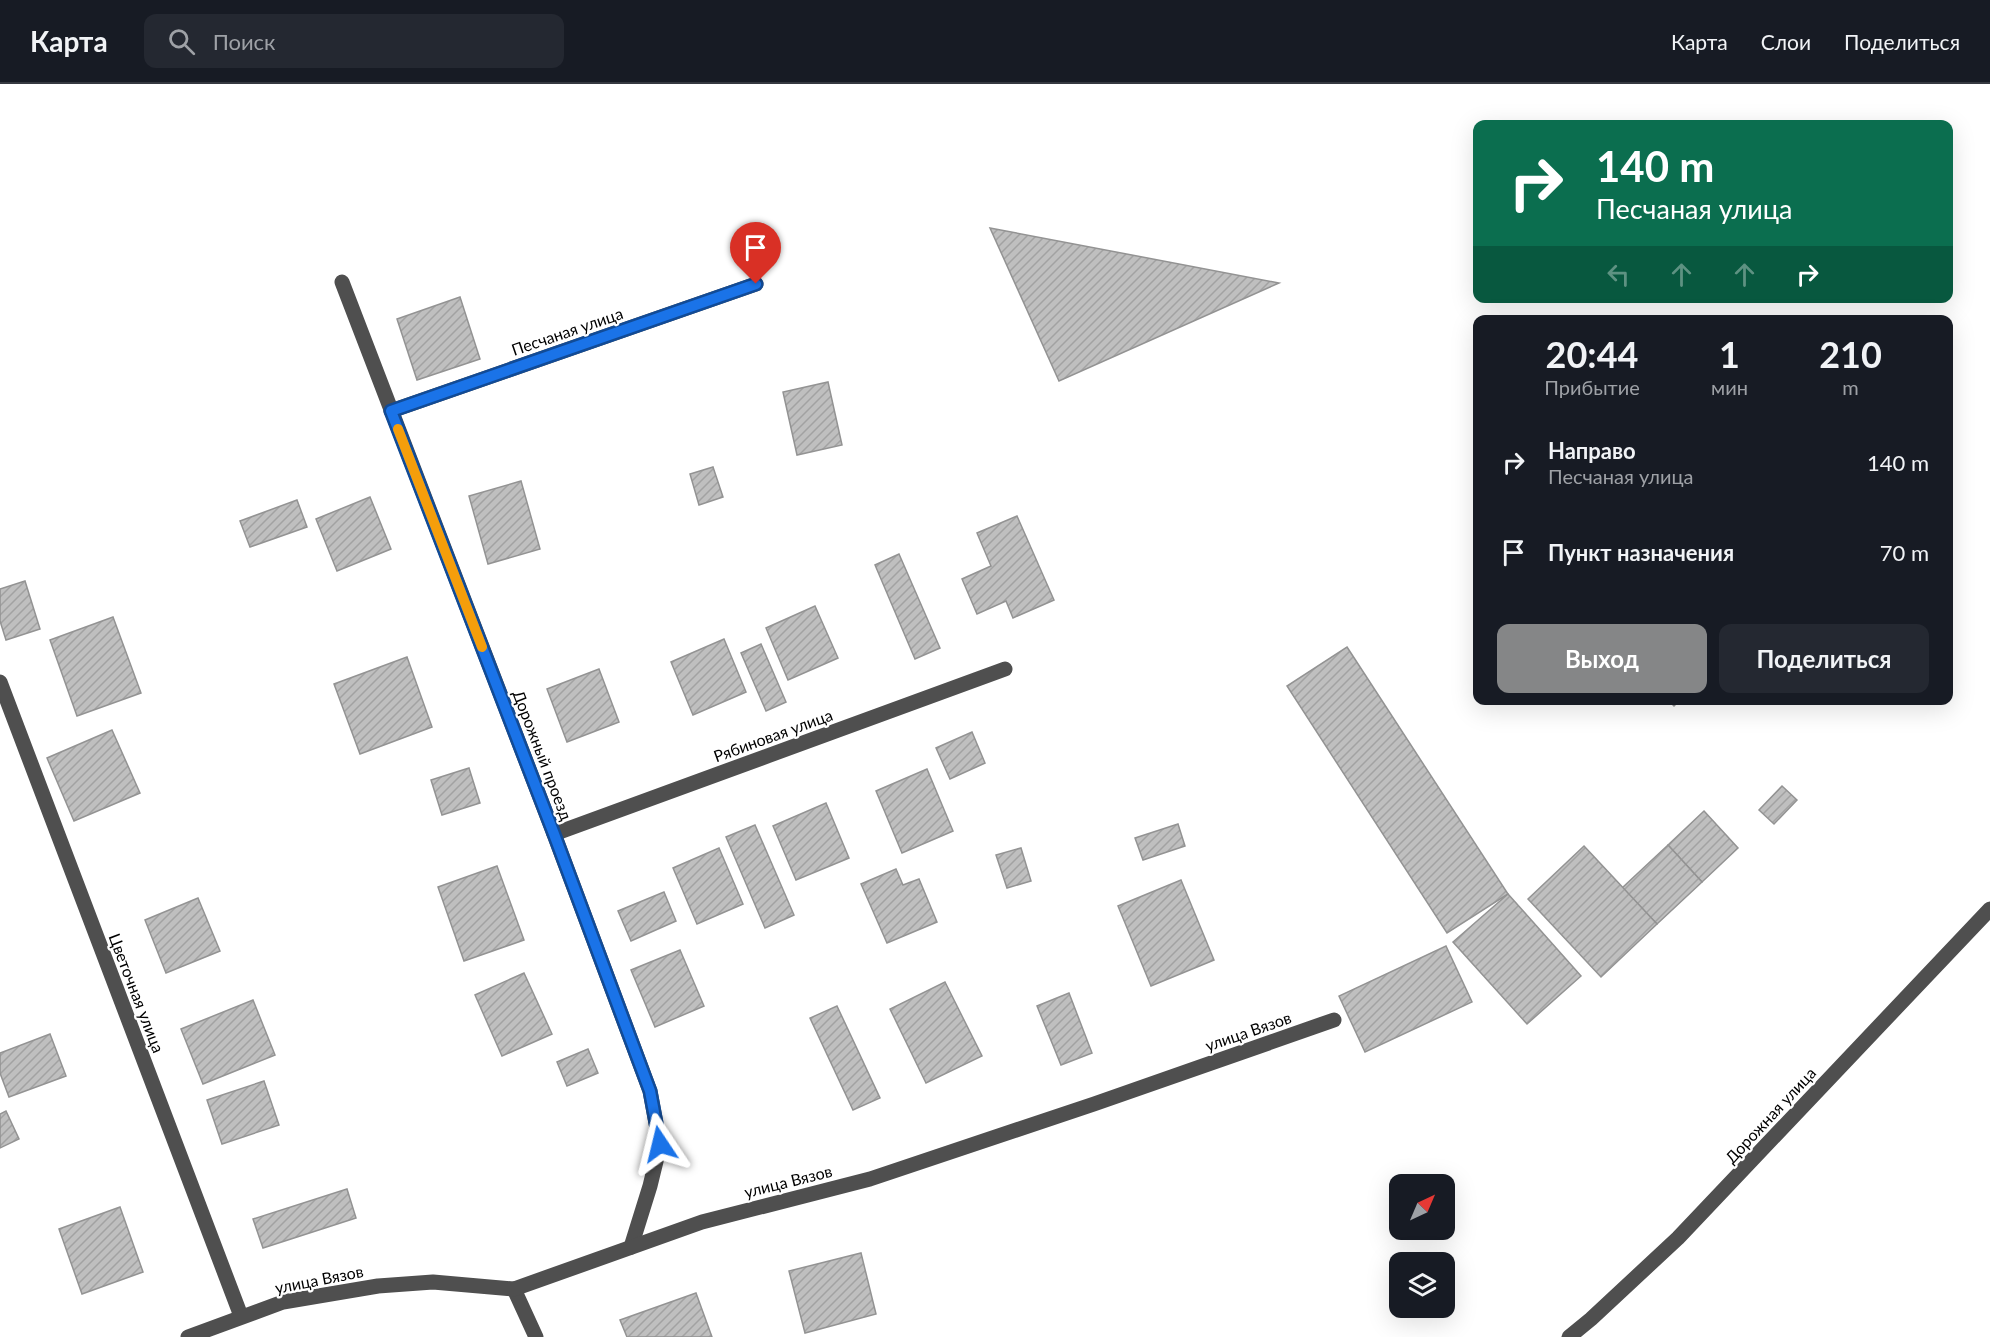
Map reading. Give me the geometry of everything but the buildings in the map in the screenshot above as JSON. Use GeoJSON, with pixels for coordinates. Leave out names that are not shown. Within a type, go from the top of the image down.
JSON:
{"type":"FeatureCollection","features":[{"type":"Feature","properties":{"kind":"street","name":"Дорожный проезд"},"geometry":{"type":"LineString","coordinates":[[342,282],[650,1091],[660,1144],[631,1247]]}},
{"type":"Feature","properties":{"kind":"street","name":"Песчаная улица"},"geometry":{"type":"LineString","coordinates":[[391,411],[756,284]]}},
{"type":"Feature","properties":{"kind":"street","name":"Рябиновая улица"},"geometry":{"type":"LineString","coordinates":[[554,834],[1005,669]]}},
{"type":"Feature","properties":{"kind":"street","name":"Цветочная улица"},"geometry":{"type":"LineString","coordinates":[[0,682],[241,1316]]}},
{"type":"Feature","properties":{"kind":"street","name":"Дорожная улица"},"geometry":{"type":"LineString","coordinates":[[1569,1337],[1678,1238],[1990,909]]}},
{"type":"Feature","properties":{"kind":"street","name":"улица Вязов"},"geometry":{"type":"LineString","coordinates":[[188,1337],[283,1302],[378,1286],[433,1282],[514,1289],[702,1222],[870,1179],[1334,1020]]}},
{"type":"Feature","properties":{"kind":"street"},"geometry":{"type":"LineString","coordinates":[[514,1289],[536,1337]]}},
{"type":"Feature","properties":{"kind":"slow traffic"},"geometry":{"type":"LineString","coordinates":[[398,429],[482,647]]}},
{"type":"Feature","properties":{"kind":"route"},"geometry":{"type":"LineString","coordinates":[[660,1144],[650,1091],[391,411],[756,284]]}}]}
